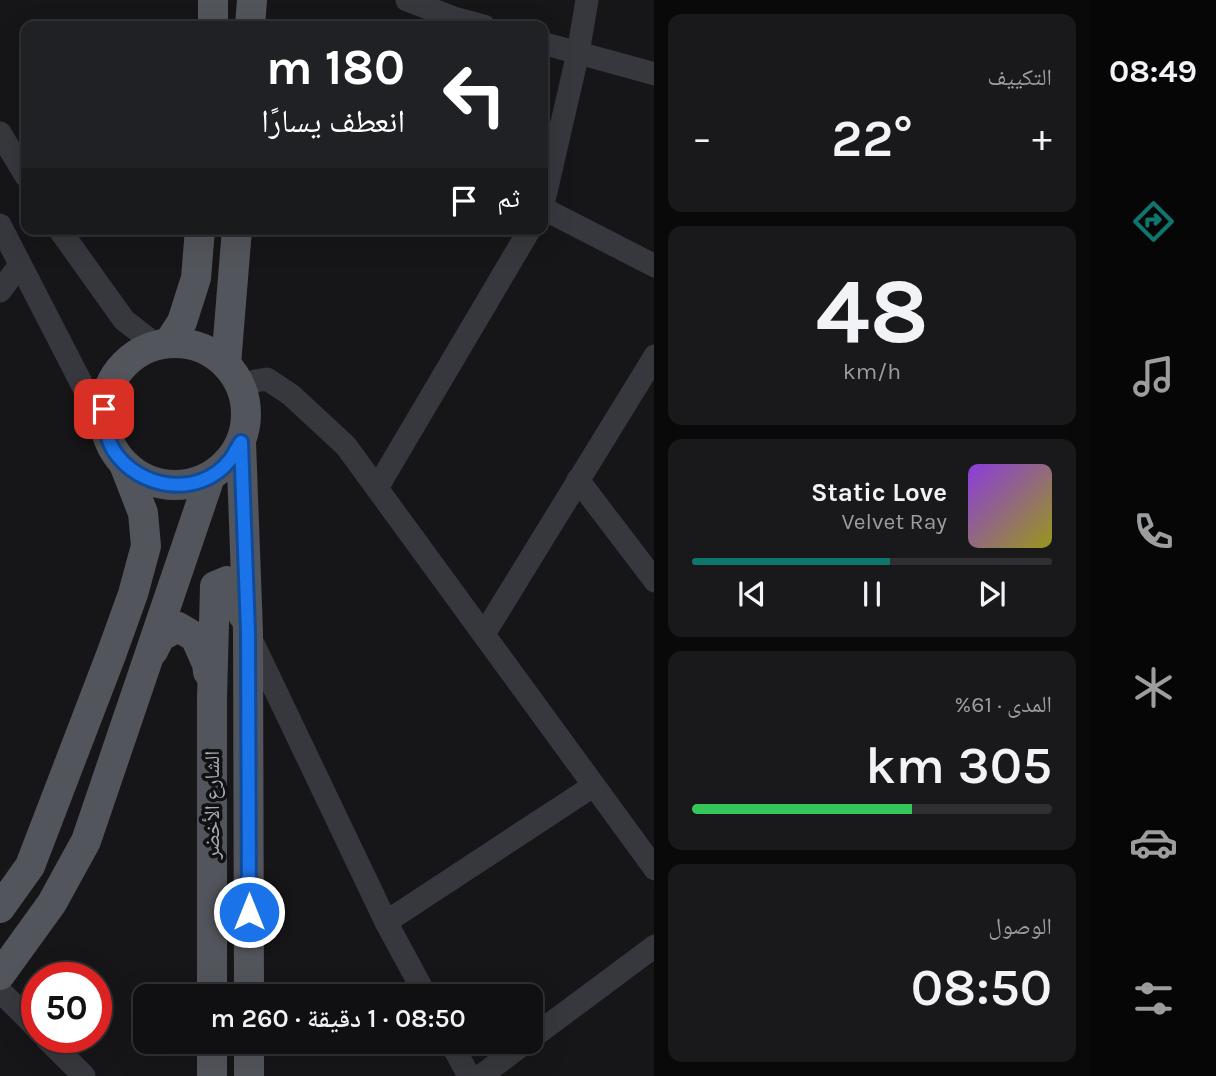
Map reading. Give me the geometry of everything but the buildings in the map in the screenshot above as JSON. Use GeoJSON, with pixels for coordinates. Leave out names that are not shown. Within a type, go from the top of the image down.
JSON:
{"type":"FeatureCollection","features":[{"type":"Feature","properties":{"kind":"main road"},"geometry":{"type":"LineString","coordinates":[[213,0],[213,21]]}},
{"type":"Feature","properties":{"kind":"main road"},"geometry":{"type":"LineString","coordinates":[[250,21],[252,0]]}},
{"type":"Feature","properties":{"kind":"main road"},"geometry":{"type":"LineString","coordinates":[[162,344],[182,322],[196,278],[200,235]]}},
{"type":"Feature","properties":{"kind":"main road"},"geometry":{"type":"LineString","coordinates":[[226,363],[237,235]]}},
{"type":"Feature","properties":{"kind":"main road"},"geometry":{"type":"LineString","coordinates":[[0,908],[30,866],[111,655],[133,594],[146,546],[142,513],[124,464],[113,449],[106,431],[104,409],[108,387],[120,368],[136,354],[162,344],[190,344],[210,351],[226,363],[238,380],[245,398],[247,418],[241,442],[229,462],[210,477],[189,484],[165,485],[143,478],[124,464]]}},
{"type":"Feature","properties":{"kind":"main road","name":"الشارع الأخضر"},"geometry":{"type":"LineString","coordinates":[[241,442],[248,632],[249,984]]}},
{"type":"Feature","properties":{"kind":"main road"},"geometry":{"type":"LineString","coordinates":[[0,975],[52,903],[86,841],[210,477]]}},
{"type":"Feature","properties":{"kind":"main road"},"geometry":{"type":"LineString","coordinates":[[212,698],[215,586],[227,581],[237,597],[248,632]]}},
{"type":"Feature","properties":{"kind":"main road"},"geometry":{"type":"LineString","coordinates":[[147,664],[160,637],[178,627],[195,637],[207,664],[212,698]]}},
{"type":"Feature","properties":{"kind":"main road","name":"الشارع الأخضر"},"geometry":{"type":"LineString","coordinates":[[212,698],[212,984]]}},
{"type":"Feature","properties":{"kind":"main road"},"geometry":{"type":"LineString","coordinates":[[212,1054],[212,1076]]}},
{"type":"Feature","properties":{"kind":"main road"},"geometry":{"type":"LineString","coordinates":[[249,1054],[249,1076]]}},
{"type":"Feature","properties":{"kind":"street"},"geometry":{"type":"LineString","coordinates":[[407,0],[454,15]]}},
{"type":"Feature","properties":{"kind":"street"},"geometry":{"type":"LineString","coordinates":[[548,186],[587,0]]}},
{"type":"Feature","properties":{"kind":"street"},"geometry":{"type":"LineString","coordinates":[[548,45],[654,74]]}},
{"type":"Feature","properties":{"kind":"street"},"geometry":{"type":"LineString","coordinates":[[0,133],[21,168]]}},
{"type":"Feature","properties":{"kind":"street"},"geometry":{"type":"LineString","coordinates":[[548,211],[654,266]]}},
{"type":"Feature","properties":{"kind":"street"},"geometry":{"type":"LineString","coordinates":[[0,225],[106,431]]}},
{"type":"Feature","properties":{"kind":"street"},"geometry":{"type":"LineString","coordinates":[[63,235],[124,320],[162,344]]}},
{"type":"Feature","properties":{"kind":"street"},"geometry":{"type":"LineString","coordinates":[[377,488],[526,235]]}},
{"type":"Feature","properties":{"kind":"street"},"geometry":{"type":"LineString","coordinates":[[0,291],[20,265]]}},
{"type":"Feature","properties":{"kind":"street"},"geometry":{"type":"LineString","coordinates":[[484,634],[654,356]]}},
{"type":"Feature","properties":{"kind":"street"},"geometry":{"type":"LineString","coordinates":[[241,389],[267,379],[291,395],[346,446],[654,869]]}},
{"type":"Feature","properties":{"kind":"street"},"geometry":{"type":"LineString","coordinates":[[579,480],[654,581]]}},
{"type":"Feature","properties":{"kind":"street"},"geometry":{"type":"LineString","coordinates":[[248,632],[386,922],[420,984]]}},
{"type":"Feature","properties":{"kind":"street"},"geometry":{"type":"LineString","coordinates":[[386,922],[593,786]]}},
{"type":"Feature","properties":{"kind":"street"},"geometry":{"type":"LineString","coordinates":[[543,1029],[654,946]]}},
{"type":"Feature","properties":{"kind":"street"},"geometry":{"type":"LineString","coordinates":[[0,991],[21,1012]]}},
{"type":"Feature","properties":{"kind":"street"},"geometry":{"type":"LineString","coordinates":[[61,1053],[85,1076]]}},
{"type":"Feature","properties":{"kind":"street"},"geometry":{"type":"LineString","coordinates":[[457,1054],[469,1076]]}},
{"type":"Feature","properties":{"kind":"street"},"geometry":{"type":"LineString","coordinates":[[481,1076],[510,1054]]}},
{"type":"Feature","properties":{"kind":"route"},"geometry":{"type":"LineString","coordinates":[[104,409],[106,431],[113,449],[124,464],[143,478],[165,485],[189,484],[210,477],[229,462],[241,442],[248,632],[249,912]]}}]}
